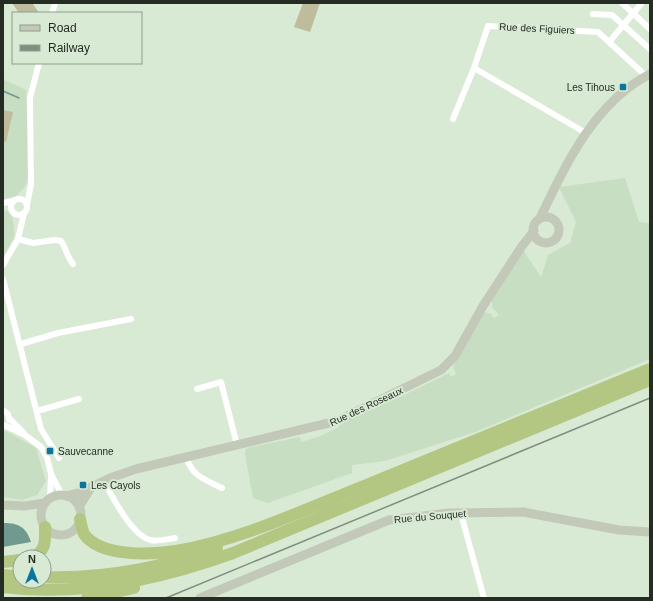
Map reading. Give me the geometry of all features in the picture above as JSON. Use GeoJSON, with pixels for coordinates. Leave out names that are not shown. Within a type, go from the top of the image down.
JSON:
{"type":"FeatureCollection","features":[{"type":"Feature","properties":{"kind":"highway"},"geometry":{"type":"LineString","coordinates":[[80,513],[84,533],[94,543],[126,552],[152,553],[175,551],[213,543],[292,515],[650,369]]}},
{"type":"Feature","properties":{"kind":"highway"},"geometry":{"type":"LineString","coordinates":[[3,587],[62,590],[92,587],[191,568],[233,553],[650,380]]}},
{"type":"Feature","properties":{"kind":"highway"},"geometry":{"type":"LineString","coordinates":[[52,577],[98,575],[142,570],[184,560],[320,507],[449,452]]}},
{"type":"Feature","properties":{"kind":"highway"},"geometry":{"type":"LineString","coordinates":[[87,598],[148,585],[198,571],[285,538],[324,515]]}},
{"type":"Feature","properties":{"kind":"highway"},"geometry":{"type":"LineString","coordinates":[[42,549],[45,545],[45,527]]}},
{"type":"Feature","properties":{"kind":"main road"},"geometry":{"type":"LineString","coordinates":[[535,235],[540,241],[549,242],[553,241],[558,234],[559,225],[553,219],[545,218],[546,207],[548,200],[566,167],[586,133],[610,104],[648,75]]}},
{"type":"Feature","properties":{"kind":"main road","name":"Rue des Roseaux"},"geometry":{"type":"LineString","coordinates":[[64,495],[79,493],[92,486],[136,469],[337,421],[441,370],[455,356],[483,306],[526,241],[535,235],[535,224],[545,218]]}},
{"type":"Feature","properties":{"kind":"main road"},"geometry":{"type":"LineString","coordinates":[[47,501],[41,515],[45,527],[50,531],[62,534],[74,530],[92,486]]}},
{"type":"Feature","properties":{"kind":"main road"},"geometry":{"type":"LineString","coordinates":[[3,505],[25,506],[64,495],[72,498],[80,513]]}},
{"type":"Feature","properties":{"kind":"main road"},"geometry":{"type":"LineString","coordinates":[[25,506],[41,515]]}},
{"type":"Feature","properties":{"kind":"main road","name":"Rue du Souquet"},"geometry":{"type":"LineString","coordinates":[[200,598],[389,520],[449,513],[523,512],[619,530],[650,532]]}},
{"type":"Feature","properties":{"kind":"street"},"geometry":{"type":"LineString","coordinates":[[622,3],[650,28]]}},
{"type":"Feature","properties":{"kind":"street"},"geometry":{"type":"LineString","coordinates":[[610,41],[641,4]]}},
{"type":"Feature","properties":{"kind":"street"},"geometry":{"type":"LineString","coordinates":[[593,14],[612,15],[650,49]]}},
{"type":"Feature","properties":{"kind":"street","name":"Rue des Figuiers"},"geometry":{"type":"LineString","coordinates":[[474,68],[488,26],[598,32],[648,75]]}},
{"type":"Feature","properties":{"kind":"street"},"geometry":{"type":"LineString","coordinates":[[3,266],[18,236],[24,213],[28,209],[27,205],[31,184],[30,98],[39,64]]}},
{"type":"Feature","properties":{"kind":"street"},"geometry":{"type":"LineString","coordinates":[[453,119],[474,68],[586,133]]}},
{"type":"Feature","properties":{"kind":"street"},"geometry":{"type":"LineString","coordinates":[[3,205],[22,196],[31,184]]}},
{"type":"Feature","properties":{"kind":"street"},"geometry":{"type":"LineString","coordinates":[[15,200],[23,200],[27,205]]}},
{"type":"Feature","properties":{"kind":"street"},"geometry":{"type":"LineString","coordinates":[[15,200],[12,204],[18,236]]}},
{"type":"Feature","properties":{"kind":"street"},"geometry":{"type":"LineString","coordinates":[[3,205],[14,212],[24,213]]}},
{"type":"Feature","properties":{"kind":"street"},"geometry":{"type":"LineString","coordinates":[[18,236],[33,243],[55,240],[61,241],[68,259],[73,264]]}},
{"type":"Feature","properties":{"kind":"street"},"geometry":{"type":"LineString","coordinates":[[3,280],[44,436],[59,458]]}},
{"type":"Feature","properties":{"kind":"street"},"geometry":{"type":"LineString","coordinates":[[21,344],[58,333],[131,319]]}},
{"type":"Feature","properties":{"kind":"street"},"geometry":{"type":"LineString","coordinates":[[197,389],[221,382],[237,445]]}},
{"type":"Feature","properties":{"kind":"street"},"geometry":{"type":"LineString","coordinates":[[37,411],[79,399]]}},
{"type":"Feature","properties":{"kind":"street"},"geometry":{"type":"LineString","coordinates":[[3,410],[25,435],[43,450],[51,474],[64,495]]}},
{"type":"Feature","properties":{"kind":"street"},"geometry":{"type":"LineString","coordinates":[[9,418],[4,425],[25,435]]}},
{"type":"Feature","properties":{"kind":"street"},"geometry":{"type":"LineString","coordinates":[[186,457],[191,469],[197,476],[222,488]]}},
{"type":"Feature","properties":{"kind":"street"},"geometry":{"type":"LineString","coordinates":[[47,501],[51,474]]}},
{"type":"Feature","properties":{"kind":"street"},"geometry":{"type":"LineString","coordinates":[[104,481],[132,526],[142,536],[151,540],[175,538]]}},
{"type":"Feature","properties":{"kind":"street"},"geometry":{"type":"LineString","coordinates":[[461,514],[484,598]]}},
{"type":"Feature","properties":{"kind":"shaded area"},"geometry":{"type":"Polygon","coordinates":[[[12,3],[32,3],[38,11],[36,12],[18,12],[12,3]]]}},
{"type":"Feature","properties":{"kind":"shaded area"},"geometry":{"type":"Polygon","coordinates":[[[303,3],[320,3],[310,32],[294,27],[303,3]]]}},
{"type":"Feature","properties":{"kind":"shaded area"},"geometry":{"type":"Polygon","coordinates":[[[3,79],[26,90],[29,177],[24,188],[16,196],[3,199],[3,79]]]}},
{"type":"Feature","properties":{"kind":"shaded area"},"geometry":{"type":"Polygon","coordinates":[[[3,110],[13,112],[6,142],[3,141],[3,110]]]}},
{"type":"Feature","properties":{"kind":"shaded area"},"geometry":{"type":"Polygon","coordinates":[[[625,178],[639,222],[650,223],[650,359],[475,432],[385,461],[352,465],[352,473],[268,503],[253,498],[245,454],[246,449],[300,437],[301,442],[318,437],[339,427],[339,424],[398,396],[400,397],[449,373],[451,377],[456,374],[453,366],[482,315],[485,312],[491,314],[494,318],[499,315],[492,307],[492,299],[523,250],[541,277],[548,255],[570,243],[576,222],[559,187],[625,178]]]}},
{"type":"Feature","properties":{"kind":"shaded area"},"geometry":{"type":"Polygon","coordinates":[[[3,210],[8,211],[12,217],[14,237],[3,257],[3,210]]]}},
{"type":"Feature","properties":{"kind":"shaded area"},"geometry":{"type":"Polygon","coordinates":[[[6,431],[36,448],[46,481],[37,495],[22,500],[3,497],[3,432],[6,431]]]}},
{"type":"Feature","properties":{"kind":"water"},"geometry":{"type":"Polygon","coordinates":[[[3,523],[18,525],[24,529],[31,542],[3,547],[3,523]]]}},
{"type":"Feature","properties":{"kind":"waterway"},"geometry":{"type":"LineString","coordinates":[[3,91],[19,98]]}},
{"type":"Feature","properties":{"kind":"railway"},"geometry":{"type":"LineString","coordinates":[[166,598],[650,398]]}},
{"type":"Feature","properties":{"kind":"place","name":"Les Tihous"},"geometry":{"type":"Point","coordinates":[623,87]}},
{"type":"Feature","properties":{"kind":"place","name":"Sauvecanne"},"geometry":{"type":"Point","coordinates":[50,451]}},
{"type":"Feature","properties":{"kind":"place","name":"Les Cayols"},"geometry":{"type":"Point","coordinates":[83,485]}}]}
